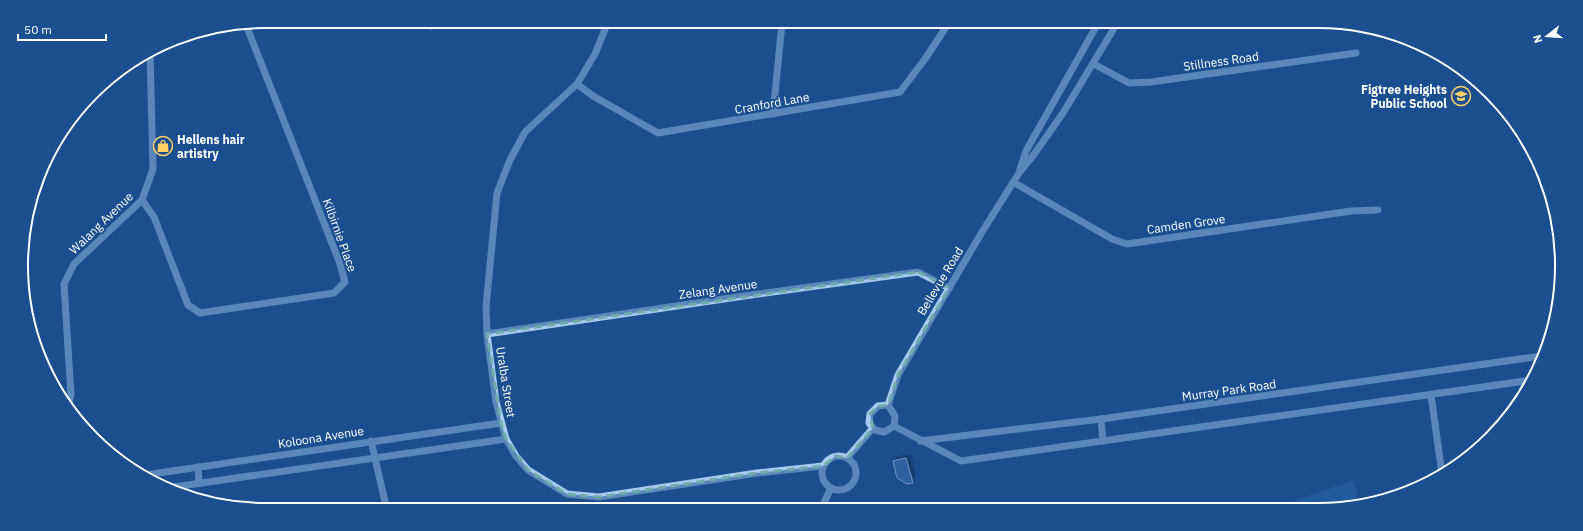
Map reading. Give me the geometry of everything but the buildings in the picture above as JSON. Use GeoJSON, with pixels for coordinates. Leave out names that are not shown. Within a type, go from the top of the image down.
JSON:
{"type":"FeatureCollection","features":[{"type":"Feature","properties":{"kind":"street","name":"Uralba Street"},"geometry":{"type":"LineString","coordinates":[[606,28],[596,54],[577,84],[525,132],[510,160],[497,193],[486,307],[487,334],[496,402],[506,439],[516,456],[528,470],[566,494],[599,497],[757,473],[823,466]]}},
{"type":"Feature","properties":{"kind":"street"},"geometry":{"type":"LineString","coordinates":[[773,114],[782,28]]}},
{"type":"Feature","properties":{"kind":"street","name":"Cranford Lane"},"geometry":{"type":"LineString","coordinates":[[577,84],[593,96],[658,133],[900,92],[925,60],[945,28]]}},
{"type":"Feature","properties":{"kind":"street","name":"Bellevue Road"},"geometry":{"type":"LineString","coordinates":[[1019,173],[1026,151],[1095,28]]}},
{"type":"Feature","properties":{"kind":"street","name":"Bellevue Road"},"geometry":{"type":"LineString","coordinates":[[888,405],[898,375],[949,288],[1013,182],[1063,113],[1094,64],[1114,28]]}},
{"type":"Feature","properties":{"kind":"street","name":"Kilbirnie Place"},"geometry":{"type":"LineString","coordinates":[[142,200],[154,217],[188,305],[200,313],[334,293],[345,282],[339,261],[248,29]]}},
{"type":"Feature","properties":{"kind":"street","name":"Stillness Road"},"geometry":{"type":"LineString","coordinates":[[1094,64],[1129,83],[1151,82],[1356,53]]}},
{"type":"Feature","properties":{"kind":"street","name":"Walang Avenue"},"geometry":{"type":"LineString","coordinates":[[70,400],[71,395],[64,284],[74,264],[142,200],[153,169],[150,58]]}},
{"type":"Feature","properties":{"kind":"street","name":"Camden Grove"},"geometry":{"type":"LineString","coordinates":[[1013,182],[1112,239],[1126,244],[1351,211],[1378,210]]}},
{"type":"Feature","properties":{"kind":"street","name":"Zelang Avenue"},"geometry":{"type":"LineString","coordinates":[[487,334],[918,272],[949,288]]}},
{"type":"Feature","properties":{"kind":"street","name":"Murray Park Road"},"geometry":{"type":"LineString","coordinates":[[920,441],[1101,419],[1537,357]]}},
{"type":"Feature","properties":{"kind":"street"},"geometry":{"type":"LineString","coordinates":[[894,426],[920,441],[961,461],[1525,381]]}},
{"type":"Feature","properties":{"kind":"street"},"geometry":{"type":"LineString","coordinates":[[1430,395],[1441,468]]}},
{"type":"Feature","properties":{"kind":"street"},"geometry":{"type":"LineString","coordinates":[[888,405],[895,416],[894,426],[884,432],[873,428],[869,422],[870,414],[878,406],[888,405]]}},
{"type":"Feature","properties":{"kind":"street"},"geometry":{"type":"LineString","coordinates":[[1101,419],[1103,441]]}},
{"type":"Feature","properties":{"kind":"street","name":"Koloona Avenue"},"geometry":{"type":"LineString","coordinates":[[152,474],[501,422]]}},
{"type":"Feature","properties":{"kind":"street"},"geometry":{"type":"LineString","coordinates":[[848,458],[873,428]]}},
{"type":"Feature","properties":{"kind":"street"},"geometry":{"type":"LineString","coordinates":[[179,486],[506,439]]}},
{"type":"Feature","properties":{"kind":"street"},"geometry":{"type":"LineString","coordinates":[[371,441],[385,503]]}},
{"type":"Feature","properties":{"kind":"street"},"geometry":{"type":"LineString","coordinates":[[836,456],[848,458],[855,467],[855,479],[848,488],[836,490],[831,488],[823,478],[823,466],[826,462],[836,456]]}},
{"type":"Feature","properties":{"kind":"street"},"geometry":{"type":"LineString","coordinates":[[198,467],[199,483]]}},
{"type":"Feature","properties":{"kind":"street"},"geometry":{"type":"LineString","coordinates":[[824,503],[831,488]]}},
{"type":"Feature","properties":{"kind":"highlighted area"},"geometry":{"type":"Polygon","coordinates":[[[918,272],[949,288],[898,375],[888,405],[878,406],[870,414],[873,428],[847,458],[836,456],[823,466],[757,473],[599,497],[567,494],[528,470],[506,439],[501,423],[487,334],[918,272]]]}},
{"type":"Feature","properties":{"kind":"shaded area"},"geometry":{"type":"Polygon","coordinates":[[[1354,480],[1358,499],[1318,503],[1289,503],[1354,480]]]}},
{"type":"Feature","properties":{"kind":"place","name":"Figtree Heights Public School"},"geometry":{"type":"Point","coordinates":[1461,96]}},
{"type":"Feature","properties":{"kind":"place","name":"Hellens hair artistry"},"geometry":{"type":"Point","coordinates":[163,146]}}]}
